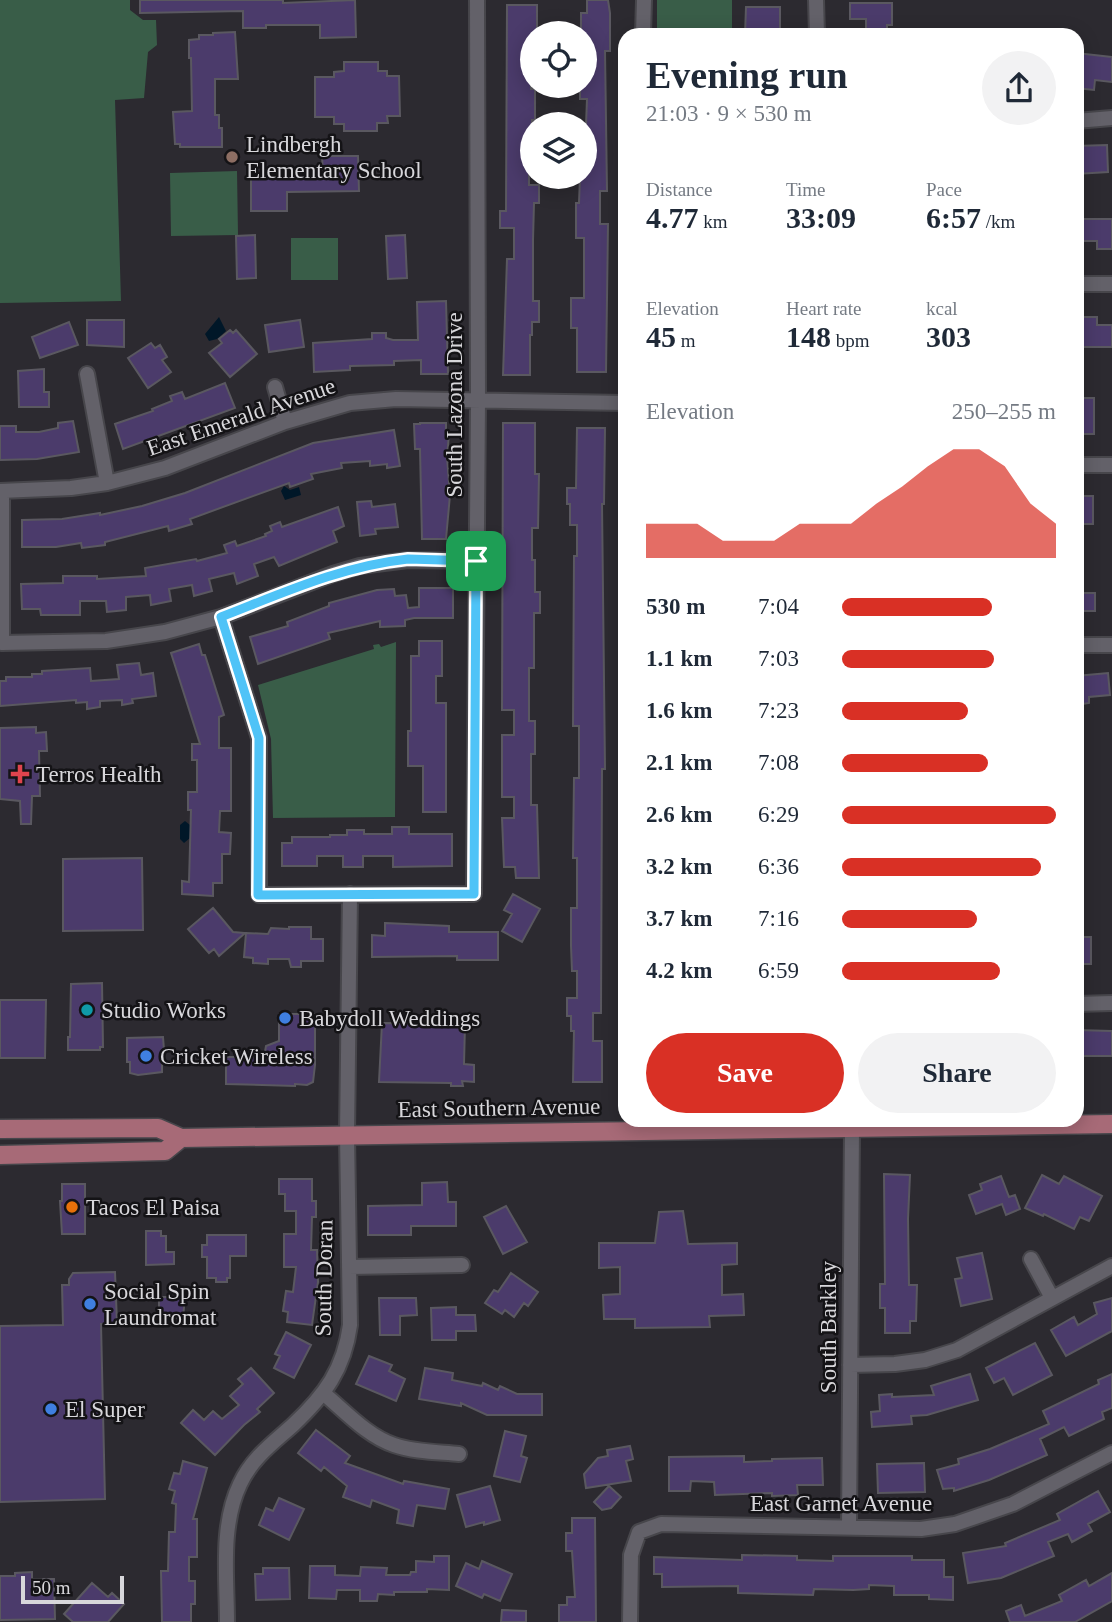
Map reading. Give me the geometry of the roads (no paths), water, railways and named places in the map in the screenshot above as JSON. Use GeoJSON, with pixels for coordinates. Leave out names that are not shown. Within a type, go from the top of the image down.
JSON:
{"type":"FeatureCollection","features":[{"type":"Feature","properties":{"kind":"main road","name":"East Southern Avenue"},"geometry":{"type":"LineString","coordinates":[[1084,1124],[1112,1124]]}},
{"type":"Feature","properties":{"kind":"main road","name":"East Southern Avenue"},"geometry":{"type":"LineString","coordinates":[[0,1129],[158,1128],[181,1138],[618,1126]]}},
{"type":"Feature","properties":{"kind":"main road"},"geometry":{"type":"LineString","coordinates":[[32,1155],[32,1151],[39,1146],[52,1142],[102,1136],[119,1129]]}},
{"type":"Feature","properties":{"kind":"main road","name":"East Southern Avenue"},"geometry":{"type":"LineString","coordinates":[[0,1155],[165,1151],[181,1138]]}},
{"type":"Feature","properties":{"kind":"street","name":"South Lazona Drive"},"geometry":{"type":"LineString","coordinates":[[350,894],[474,894],[478,401],[477,0]]}},
{"type":"Feature","properties":{"kind":"street"},"geometry":{"type":"LineString","coordinates":[[643,0],[643,28]]}},
{"type":"Feature","properties":{"kind":"street"},"geometry":{"type":"LineString","coordinates":[[816,0],[817,28]]}},
{"type":"Feature","properties":{"kind":"street"},"geometry":{"type":"LineString","coordinates":[[1084,120],[1112,118]]}},
{"type":"Feature","properties":{"kind":"street"},"geometry":{"type":"LineString","coordinates":[[1084,284],[1112,284]]}},
{"type":"Feature","properties":{"kind":"street"},"geometry":{"type":"LineString","coordinates":[[87,374],[107,483]]}},
{"type":"Feature","properties":{"kind":"street"},"geometry":{"type":"LineString","coordinates":[[275,387],[285,422]]}},
{"type":"Feature","properties":{"kind":"street","name":"East Emerald Avenue"},"geometry":{"type":"LineString","coordinates":[[1,491],[71,488],[107,483],[165,468],[285,422],[350,403],[396,399],[618,402]]}},
{"type":"Feature","properties":{"kind":"street"},"geometry":{"type":"LineString","coordinates":[[1084,465],[1112,465]]}},
{"type":"Feature","properties":{"kind":"street"},"geometry":{"type":"LineString","coordinates":[[1,491],[2,643],[106,641],[165,632],[221,617],[360,566],[408,559],[476,561]]}},
{"type":"Feature","properties":{"kind":"street"},"geometry":{"type":"LineString","coordinates":[[221,617],[259,738],[258,895],[350,894]]}},
{"type":"Feature","properties":{"kind":"street"},"geometry":{"type":"LineString","coordinates":[[1084,645],[1112,645]]}},
{"type":"Feature","properties":{"kind":"street","name":"South Doran"},"geometry":{"type":"LineString","coordinates":[[226,1622],[227,1536],[239,1485],[265,1448],[294,1424],[323,1393],[339,1368],[350,1325],[347,1135],[350,894]]}},
{"type":"Feature","properties":{"kind":"street"},"geometry":{"type":"LineString","coordinates":[[1084,1004],[1112,1003]]}},
{"type":"Feature","properties":{"kind":"street","name":"South Barkley"},"geometry":{"type":"LineString","coordinates":[[849,1528],[852,1127]]}},
{"type":"Feature","properties":{"kind":"street"},"geometry":{"type":"LineString","coordinates":[[1031,1259],[1052,1298]]}},
{"type":"Feature","properties":{"kind":"street"},"geometry":{"type":"LineString","coordinates":[[349,1267],[462,1265]]}},
{"type":"Feature","properties":{"kind":"street"},"geometry":{"type":"LineString","coordinates":[[850,1365],[925,1360],[957,1350],[1112,1266]]}},
{"type":"Feature","properties":{"kind":"street"},"geometry":{"type":"LineString","coordinates":[[323,1393],[376,1438],[408,1449],[459,1454]]}},
{"type":"Feature","properties":{"kind":"street","name":"East Garnet Avenue"},"geometry":{"type":"LineString","coordinates":[[630,1622],[631,1555],[639,1532],[661,1524],[921,1529],[955,1524],[1013,1504],[1112,1452]]}},
{"type":"Feature","properties":{"kind":"water"},"geometry":{"type":"Polygon","coordinates":[[[219,317],[226,331],[217,339],[209,341],[205,334],[219,317]]]}},
{"type":"Feature","properties":{"kind":"water"},"geometry":{"type":"Polygon","coordinates":[[[284,486],[290,490],[299,487],[301,495],[285,500],[281,491],[284,486]]]}},
{"type":"Feature","properties":{"kind":"water"},"geometry":{"type":"Polygon","coordinates":[[[185,821],[190,825],[190,838],[184,843],[180,839],[180,825],[185,821]]]}},
{"type":"Feature","properties":{"kind":"place","name":"Lindbergh Elementary School"},"geometry":{"type":"Point","coordinates":[232,157]}},
{"type":"Feature","properties":{"kind":"place","name":"Terros Health"},"geometry":{"type":"Point","coordinates":[20,774]}},
{"type":"Feature","properties":{"kind":"place","name":"Studio Works"},"geometry":{"type":"Point","coordinates":[87,1010]}},
{"type":"Feature","properties":{"kind":"place","name":"Babydoll Weddings"},"geometry":{"type":"Point","coordinates":[285,1018]}},
{"type":"Feature","properties":{"kind":"place","name":"Cricket Wireless"},"geometry":{"type":"Point","coordinates":[146,1056]}},
{"type":"Feature","properties":{"kind":"place","name":"Tacos El Paisa"},"geometry":{"type":"Point","coordinates":[72,1207]}},
{"type":"Feature","properties":{"kind":"place","name":"Social Spin Laundromat"},"geometry":{"type":"Point","coordinates":[90,1304]}},
{"type":"Feature","properties":{"kind":"place","name":"El Super"},"geometry":{"type":"Point","coordinates":[51,1409]}}]}
